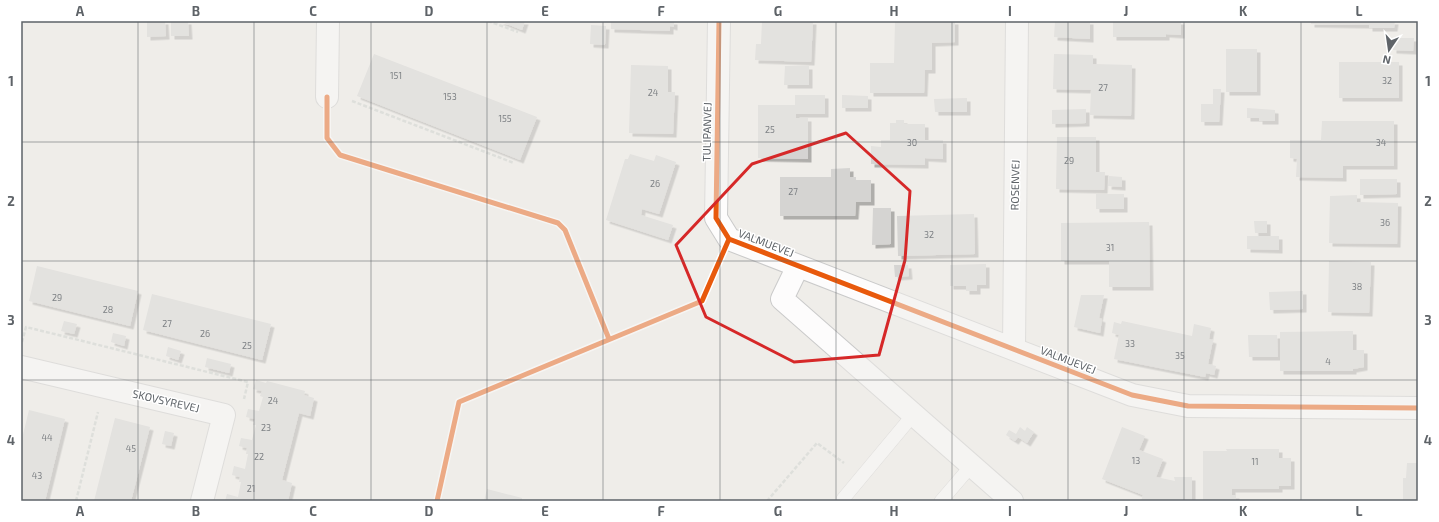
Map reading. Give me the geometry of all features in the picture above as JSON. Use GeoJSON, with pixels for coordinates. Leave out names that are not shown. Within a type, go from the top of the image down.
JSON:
{"type":"FeatureCollection","features":[{"type":"Feature","properties":{"kind":"street"},"geometry":{"type":"LineString","coordinates":[[327,94],[328,21]]}},
{"type":"Feature","properties":{"kind":"street","name":"TULIPANVEJ"},"geometry":{"type":"LineString","coordinates":[[719,21],[716,218],[729,239]]}},
{"type":"Feature","properties":{"kind":"street","name":"ROSENVEJ"},"geometry":{"type":"LineString","coordinates":[[1014,349],[1017,21]]}},
{"type":"Feature","properties":{"kind":"street","name":"VALMUEVEJ"},"geometry":{"type":"LineString","coordinates":[[729,239],[1132,396],[1188,406],[1418,408]]}},
{"type":"Feature","properties":{"kind":"street","name":"VALMUEVEJ"},"geometry":{"type":"LineString","coordinates":[[798,266],[782,299],[1012,501]]}},
{"type":"Feature","properties":{"kind":"street","name":"SKOVSYREVEJ"},"geometry":{"type":"LineString","coordinates":[[21,367],[224,415],[202,501]]}},
{"type":"Feature","properties":{"kind":"lane"},"geometry":{"type":"LineString","coordinates":[[843,499],[913,415]]}},
{"type":"Feature","properties":{"kind":"lane"},"geometry":{"type":"LineString","coordinates":[[941,501],[971,466]]}},
{"type":"Feature","properties":{"kind":"path"},"geometry":{"type":"LineString","coordinates":[[488,21],[518,32]]}},
{"type":"Feature","properties":{"kind":"path"},"geometry":{"type":"LineString","coordinates":[[327,94],[514,163]]}},
{"type":"Feature","properties":{"kind":"path"},"geometry":{"type":"LineString","coordinates":[[76,501],[105,387]]}},
{"type":"Feature","properties":{"kind":"path"},"geometry":{"type":"LineString","coordinates":[[766,501],[817,443],[862,477]]}},
{"type":"Feature","properties":{"kind":"highlighted area"},"geometry":{"type":"Polygon","coordinates":[[[846,133],[910,191],[905,260],[879,355],[794,362],[706,317],[676,245],[752,164],[846,133]]]}},
{"type":"Feature","properties":{"kind":"building"},"geometry":{"type":"Polygon","coordinates":[[[147,21],[165,21],[166,36],[147,37],[147,21]]]}},
{"type":"Feature","properties":{"kind":"building"},"geometry":{"type":"Polygon","coordinates":[[[171,21],[188,21],[189,36],[171,36],[171,21]]]}},
{"type":"Feature","properties":{"kind":"building"},"geometry":{"type":"Polygon","coordinates":[[[499,21],[525,21],[522,30],[499,21]]]}},
{"type":"Feature","properties":{"kind":"building"},"geometry":{"type":"Polygon","coordinates":[[[611,21],[674,21],[674,27],[670,26],[670,31],[611,29],[611,21]]]}},
{"type":"Feature","properties":{"kind":"building"},"geometry":{"type":"Polygon","coordinates":[[[762,21],[813,21],[811,62],[755,60],[756,44],[761,44],[762,21]]]}},
{"type":"Feature","properties":{"kind":"building"},"geometry":{"type":"Polygon","coordinates":[[[895,21],[955,21],[955,42],[932,43],[932,70],[925,70],[924,93],[870,93],[870,63],[894,63],[895,21]]]}},
{"type":"Feature","properties":{"kind":"building"},"geometry":{"type":"Polygon","coordinates":[[[1055,21],[1090,21],[1090,39],[1054,37],[1055,21]]]}},
{"type":"Feature","properties":{"kind":"building"},"geometry":{"type":"Polygon","coordinates":[[[1113,21],[1181,21],[1181,35],[1166,34],[1166,37],[1113,37],[1113,21]]]}},
{"type":"Feature","properties":{"kind":"building"},"geometry":{"type":"Polygon","coordinates":[[[1311,21],[1395,21],[1394,28],[1369,28],[1369,25],[1311,24],[1311,21]]]}},
{"type":"Feature","properties":{"kind":"building"},"geometry":{"type":"Polygon","coordinates":[[[591,25],[606,26],[605,45],[590,44],[591,25]]]}},
{"type":"Feature","properties":{"kind":"building"},"geometry":{"type":"Polygon","coordinates":[[[1393,38],[1414,38],[1413,51],[1393,50],[1393,38]]]}},
{"type":"Feature","properties":{"kind":"building"},"geometry":{"type":"Polygon","coordinates":[[[1226,49],[1257,49],[1257,92],[1226,92],[1226,49]]]}},
{"type":"Feature","properties":{"kind":"building"},"geometry":{"type":"Polygon","coordinates":[[[374,54],[537,117],[520,160],[357,96],[374,54]]]}},
{"type":"Feature","properties":{"kind":"building"},"geometry":{"type":"Polygon","coordinates":[[[1054,54],[1093,55],[1093,64],[1132,65],[1131,116],[1090,115],[1091,90],[1053,89],[1054,54]]]}},
{"type":"Feature","properties":{"kind":"building"},"geometry":{"type":"Polygon","coordinates":[[[1339,62],[1399,62],[1399,98],[1339,98],[1339,62]]]}},
{"type":"Feature","properties":{"kind":"building"},"geometry":{"type":"Polygon","coordinates":[[[631,65],[668,66],[668,92],[675,92],[673,134],[629,133],[631,65]]]}},
{"type":"Feature","properties":{"kind":"building"},"geometry":{"type":"Polygon","coordinates":[[[785,66],[809,66],[809,85],[784,85],[785,66]]]}},
{"type":"Feature","properties":{"kind":"building"},"geometry":{"type":"Polygon","coordinates":[[[1213,89],[1221,89],[1219,122],[1201,122],[1201,104],[1213,104],[1213,89]]]}},
{"type":"Feature","properties":{"kind":"building"},"geometry":{"type":"Polygon","coordinates":[[[795,95],[825,95],[825,114],[796,114],[796,118],[808,118],[808,159],[758,158],[758,105],[795,105],[795,95]]]}},
{"type":"Feature","properties":{"kind":"building"},"geometry":{"type":"Polygon","coordinates":[[[842,95],[868,96],[868,108],[842,108],[842,95]]]}},
{"type":"Feature","properties":{"kind":"building"},"geometry":{"type":"Polygon","coordinates":[[[967,98],[967,112],[935,112],[934,99],[967,98]]]}},
{"type":"Feature","properties":{"kind":"building"},"geometry":{"type":"Polygon","coordinates":[[[1247,108],[1275,110],[1275,121],[1259,121],[1259,118],[1247,118],[1247,108]]]}},
{"type":"Feature","properties":{"kind":"building"},"geometry":{"type":"Polygon","coordinates":[[[1086,109],[1086,123],[1052,124],[1052,110],[1086,109]]]}},
{"type":"Feature","properties":{"kind":"building"},"geometry":{"type":"Polygon","coordinates":[[[896,120],[904,120],[904,124],[925,124],[925,140],[943,140],[943,159],[925,158],[925,165],[871,164],[871,146],[881,147],[881,140],[890,140],[890,123],[896,123],[896,120]]]}},
{"type":"Feature","properties":{"kind":"building"},"geometry":{"type":"Polygon","coordinates":[[[1322,121],[1394,121],[1394,166],[1343,166],[1343,178],[1296,177],[1297,159],[1290,158],[1290,140],[1321,140],[1322,121]]]}},
{"type":"Feature","properties":{"kind":"building"},"geometry":{"type":"Polygon","coordinates":[[[1057,137],[1096,137],[1096,172],[1105,172],[1104,190],[1056,189],[1057,137]]]}},
{"type":"Feature","properties":{"kind":"building"},"geometry":{"type":"Polygon","coordinates":[[[630,154],[654,161],[656,155],[676,162],[659,214],[642,209],[641,215],[673,225],[668,240],[606,220],[625,159],[628,159],[630,154]]]}},
{"type":"Feature","properties":{"kind":"building"},"geometry":{"type":"Polygon","coordinates":[[[850,168],[850,177],[856,177],[856,180],[871,180],[871,202],[856,202],[855,216],[780,216],[780,177],[831,177],[831,169],[850,168]]]}},
{"type":"Feature","properties":{"kind":"building"},"geometry":{"type":"Polygon","coordinates":[[[1109,176],[1122,177],[1122,187],[1108,186],[1109,176]]]}},
{"type":"Feature","properties":{"kind":"building"},"geometry":{"type":"Polygon","coordinates":[[[1360,179],[1397,179],[1397,194],[1360,195],[1360,179]]]}},
{"type":"Feature","properties":{"kind":"building"},"geometry":{"type":"Polygon","coordinates":[[[1096,194],[1124,194],[1124,209],[1096,209],[1096,194]]]}},
{"type":"Feature","properties":{"kind":"building"},"geometry":{"type":"Polygon","coordinates":[[[1357,195],[1357,202],[1398,203],[1397,244],[1329,243],[1330,196],[1357,195]]]}},
{"type":"Feature","properties":{"kind":"building"},"geometry":{"type":"Polygon","coordinates":[[[873,208],[891,208],[891,244],[872,245],[873,208]]]}},
{"type":"Feature","properties":{"kind":"building"},"geometry":{"type":"Polygon","coordinates":[[[974,214],[975,254],[898,256],[897,216],[974,214]]]}},
{"type":"Feature","properties":{"kind":"building"},"geometry":{"type":"Polygon","coordinates":[[[1254,221],[1267,221],[1267,233],[1255,233],[1254,221]]]}},
{"type":"Feature","properties":{"kind":"building"},"geometry":{"type":"Polygon","coordinates":[[[1149,222],[1150,287],[1109,287],[1109,261],[1061,261],[1061,223],[1149,222]]]}},
{"type":"Feature","properties":{"kind":"building"},"geometry":{"type":"Polygon","coordinates":[[[1247,236],[1279,236],[1279,250],[1247,249],[1247,236]]]}},
{"type":"Feature","properties":{"kind":"building"},"geometry":{"type":"Polygon","coordinates":[[[1329,261],[1371,262],[1369,313],[1328,312],[1329,261]]]}},
{"type":"Feature","properties":{"kind":"building"},"geometry":{"type":"Polygon","coordinates":[[[986,264],[986,285],[977,285],[977,291],[966,291],[966,286],[950,286],[950,265],[986,264]]]}},
{"type":"Feature","properties":{"kind":"building"},"geometry":{"type":"Polygon","coordinates":[[[894,265],[908,265],[909,276],[895,277],[894,265]]]}},
{"type":"Feature","properties":{"kind":"building"},"geometry":{"type":"Polygon","coordinates":[[[37,266],[138,291],[130,326],[29,301],[37,266]]]}},
{"type":"Feature","properties":{"kind":"building"},"geometry":{"type":"Polygon","coordinates":[[[1303,291],[1303,309],[1270,310],[1269,292],[1303,291]]]}},
{"type":"Feature","properties":{"kind":"building"},"geometry":{"type":"Polygon","coordinates":[[[152,294],[271,324],[262,360],[143,330],[152,294]]]}},
{"type":"Feature","properties":{"kind":"building"},"geometry":{"type":"Polygon","coordinates":[[[1081,295],[1104,295],[1099,318],[1102,319],[1100,333],[1074,327],[1081,295]]]}},
{"type":"Feature","properties":{"kind":"building"},"geometry":{"type":"Polygon","coordinates":[[[64,321],[77,324],[74,334],[61,331],[64,321]]]}},
{"type":"Feature","properties":{"kind":"building"},"geometry":{"type":"Polygon","coordinates":[[[1122,321],[1192,336],[1194,324],[1211,328],[1209,339],[1213,340],[1208,364],[1216,366],[1214,375],[1206,373],[1205,377],[1114,359],[1119,335],[1112,333],[1114,322],[1121,324],[1122,321]]]}},
{"type":"Feature","properties":{"kind":"building"},"geometry":{"type":"Polygon","coordinates":[[[1353,331],[1353,350],[1364,350],[1364,367],[1353,369],[1353,371],[1280,371],[1280,332],[1353,331]]]}},
{"type":"Feature","properties":{"kind":"building"},"geometry":{"type":"Polygon","coordinates":[[[113,333],[126,336],[124,346],[111,342],[113,333]]]}},
{"type":"Feature","properties":{"kind":"building"},"geometry":{"type":"Polygon","coordinates":[[[1248,335],[1277,335],[1278,357],[1249,357],[1248,335]]]}},
{"type":"Feature","properties":{"kind":"building"},"geometry":{"type":"Polygon","coordinates":[[[168,347],[181,351],[178,360],[166,356],[168,347]]]}},
{"type":"Feature","properties":{"kind":"building"},"geometry":{"type":"Polygon","coordinates":[[[207,358],[231,364],[229,373],[205,367],[207,358]]]}},
{"type":"Feature","properties":{"kind":"building"},"geometry":{"type":"Polygon","coordinates":[[[256,380],[266,383],[267,381],[305,391],[304,395],[314,398],[310,416],[299,413],[282,480],[292,483],[288,501],[278,499],[277,501],[225,501],[227,494],[238,497],[241,482],[239,482],[240,477],[232,475],[234,466],[245,469],[248,454],[246,454],[247,448],[239,446],[241,438],[252,440],[256,425],[253,425],[255,419],[246,417],[248,409],[259,411],[263,397],[260,396],[262,391],[253,389],[256,380]]]}},
{"type":"Feature","properties":{"kind":"building"},"geometry":{"type":"Polygon","coordinates":[[[29,410],[65,419],[45,501],[21,501],[21,443],[29,410]]]}},
{"type":"Feature","properties":{"kind":"building"},"geometry":{"type":"Polygon","coordinates":[[[115,418],[150,427],[131,501],[94,501],[115,418]]]}},
{"type":"Feature","properties":{"kind":"building"},"geometry":{"type":"Polygon","coordinates":[[[1020,427],[1025,431],[1027,427],[1034,432],[1027,443],[1018,437],[1015,441],[1006,435],[1009,430],[1016,434],[1020,427]]]}},
{"type":"Feature","properties":{"kind":"building"},"geometry":{"type":"Polygon","coordinates":[[[1122,427],[1145,436],[1139,450],[1163,459],[1156,477],[1175,481],[1174,477],[1192,477],[1192,501],[1141,501],[1143,495],[1102,479],[1122,427]]]}},
{"type":"Feature","properties":{"kind":"building"},"geometry":{"type":"Polygon","coordinates":[[[165,431],[174,433],[171,446],[162,444],[165,431]]]}},
{"type":"Feature","properties":{"kind":"building"},"geometry":{"type":"Polygon","coordinates":[[[1226,449],[1279,449],[1279,458],[1291,458],[1291,486],[1279,486],[1279,489],[1232,489],[1232,495],[1236,495],[1236,501],[1203,501],[1203,451],[1227,451],[1226,449]]]}},
{"type":"Feature","properties":{"kind":"building"},"geometry":{"type":"Polygon","coordinates":[[[1407,463],[1418,463],[1418,501],[1403,501],[1403,478],[1406,478],[1407,463]]]}},
{"type":"Feature","properties":{"kind":"building"},"geometry":{"type":"Polygon","coordinates":[[[487,489],[522,498],[522,501],[484,501],[487,489]]]}},
{"type":"Feature","properties":{"kind":"cycle path"},"geometry":{"type":"LineString","coordinates":[[719,21],[716,218],[729,239]]}},
{"type":"Feature","properties":{"kind":"cycle path"},"geometry":{"type":"LineString","coordinates":[[327,97],[327,138],[340,155],[558,223],[565,230],[609,339]]}},
{"type":"Feature","properties":{"kind":"cycle path"},"geometry":{"type":"LineString","coordinates":[[729,239],[1132,395],[1188,406],[1418,408]]}},
{"type":"Feature","properties":{"kind":"cycle path"},"geometry":{"type":"LineString","coordinates":[[437,501],[459,402],[702,301],[729,239]]}}]}
